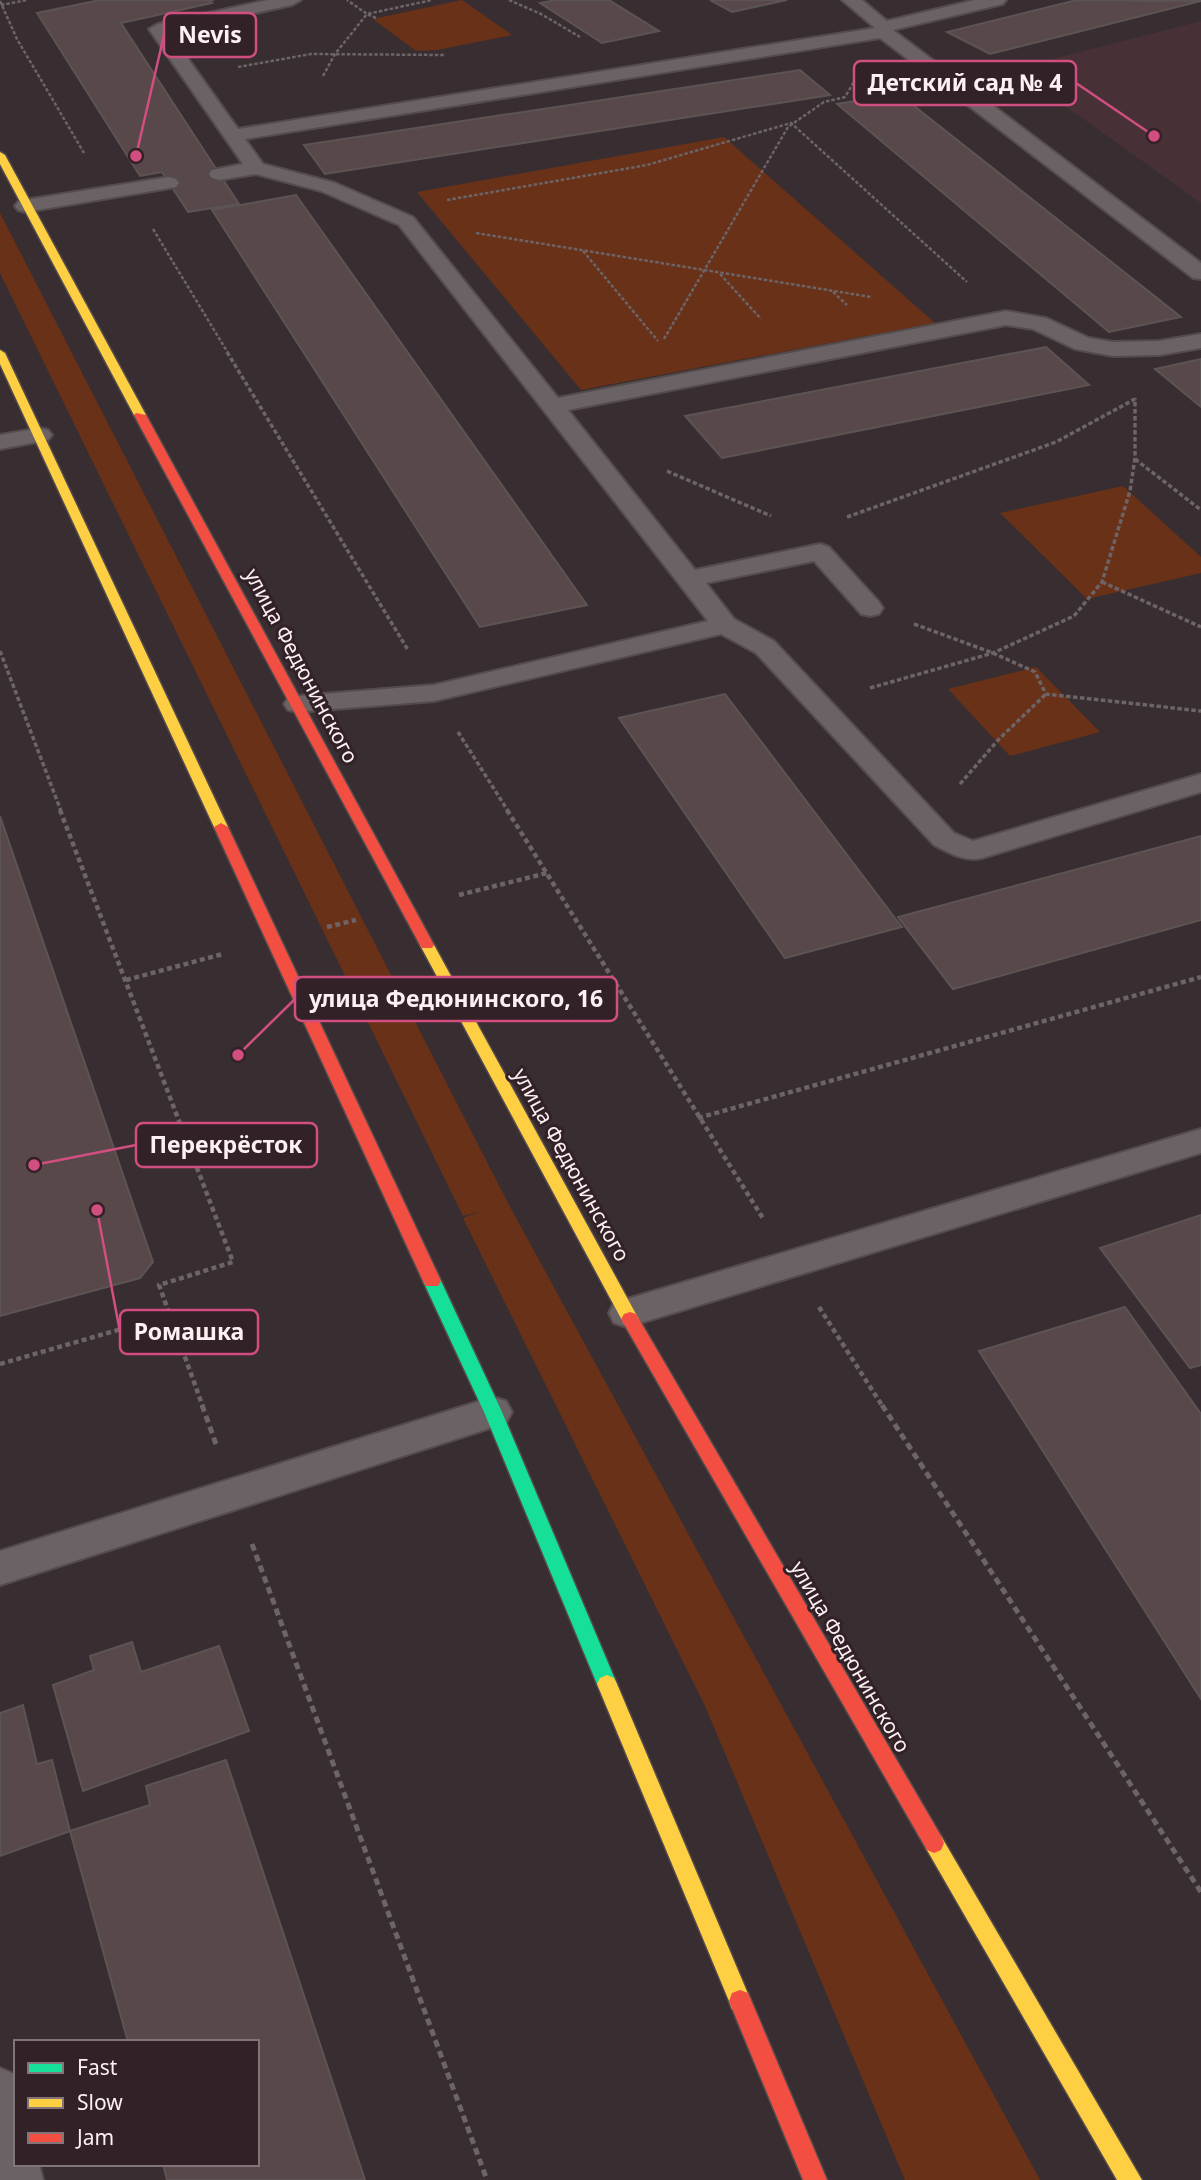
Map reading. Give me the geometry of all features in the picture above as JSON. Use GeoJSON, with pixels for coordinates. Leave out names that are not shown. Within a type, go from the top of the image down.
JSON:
{"type":"FeatureCollection","features":[{"type":"Feature","properties":{"kind":"main road","name":"улица Федюнинского"},"geometry":{"type":"LineString","coordinates":[[0,155],[651,1359],[1130,2180]]}},
{"type":"Feature","properties":{"kind":"main road"},"geometry":{"type":"LineString","coordinates":[[0,353],[493,1412],[815,2180]]}},
{"type":"Feature","properties":{"kind":"lane"},"geometry":{"type":"LineString","coordinates":[[256,168],[158,29],[292,0]]}},
{"type":"Feature","properties":{"kind":"lane"},"geometry":{"type":"LineString","coordinates":[[851,0],[884,30],[1201,273]]}},
{"type":"Feature","properties":{"kind":"lane"},"geometry":{"type":"LineString","coordinates":[[235,135],[884,30],[998,0]]}},
{"type":"Feature","properties":{"kind":"lane"},"geometry":{"type":"LineString","coordinates":[[219,174],[256,168],[328,187],[406,221],[725,625],[765,647],[944,839],[971,851],[1201,783]]}},
{"type":"Feature","properties":{"kind":"lane"},"geometry":{"type":"LineString","coordinates":[[25,205],[169,183]]}},
{"type":"Feature","properties":{"kind":"lane"},"geometry":{"type":"LineString","coordinates":[[553,406],[1006,318],[1038,323],[1083,344],[1113,349],[1159,348],[1201,341]]}},
{"type":"Feature","properties":{"kind":"lane"},"geometry":{"type":"LineString","coordinates":[[0,442],[40,435]]}},
{"type":"Feature","properties":{"kind":"lane"},"geometry":{"type":"LineString","coordinates":[[689,579],[820,552],[870,608]]}},
{"type":"Feature","properties":{"kind":"lane"},"geometry":{"type":"LineString","coordinates":[[298,704],[434,693],[725,625]]}},
{"type":"Feature","properties":{"kind":"lane"},"geometry":{"type":"LineString","coordinates":[[627,1312],[793,1265],[1201,1141]]}},
{"type":"Feature","properties":{"kind":"lane"},"geometry":{"type":"LineString","coordinates":[[0,1568],[493,1412]]}},
{"type":"Feature","properties":{"kind":"lane"},"geometry":{"type":"LineString","coordinates":[[0,2092],[14,2160]]}},
{"type":"Feature","properties":{"kind":"path"},"geometry":{"type":"LineString","coordinates":[[27,0],[1,4],[17,39],[87,158],[125,190],[169,251],[434,693],[698,1118],[961,1529],[1201,1892]]}},
{"type":"Feature","properties":{"kind":"path"},"geometry":{"type":"LineString","coordinates":[[347,0],[376,18]]}},
{"type":"Feature","properties":{"kind":"path"},"geometry":{"type":"LineString","coordinates":[[297,124],[335,54],[367,14],[432,0]]}},
{"type":"Feature","properties":{"kind":"path"},"geometry":{"type":"LineString","coordinates":[[509,0],[541,14],[587,41]]}},
{"type":"Feature","properties":{"kind":"path"},"geometry":{"type":"LineString","coordinates":[[382,211],[647,165],[791,123],[824,102],[845,97],[884,30]]}},
{"type":"Feature","properties":{"kind":"path"},"geometry":{"type":"LineString","coordinates":[[192,76],[311,54],[447,55]]}},
{"type":"Feature","properties":{"kind":"path"},"geometry":{"type":"LineString","coordinates":[[582,250],[661,345],[791,123]]}},
{"type":"Feature","properties":{"kind":"path"},"geometry":{"type":"LineString","coordinates":[[791,123],[1006,318]]}},
{"type":"Feature","properties":{"kind":"path"},"geometry":{"type":"LineString","coordinates":[[406,221],[872,297]]}},
{"type":"Feature","properties":{"kind":"path"},"geometry":{"type":"LineString","coordinates":[[720,273],[795,357]]}},
{"type":"Feature","properties":{"kind":"path"},"geometry":{"type":"LineString","coordinates":[[816,704],[993,653],[1074,616],[1102,582],[1130,491],[1135,458],[1135,399],[1113,349]]}},
{"type":"Feature","properties":{"kind":"path"},"geometry":{"type":"LineString","coordinates":[[847,517],[1056,442],[1135,399]]}},
{"type":"Feature","properties":{"kind":"path"},"geometry":{"type":"LineString","coordinates":[[587,449],[607,445],[782,521]]}},
{"type":"Feature","properties":{"kind":"path"},"geometry":{"type":"LineString","coordinates":[[1135,458],[1201,510]]}},
{"type":"Feature","properties":{"kind":"path"},"geometry":{"type":"LineString","coordinates":[[1102,582],[1201,627]]}},
{"type":"Feature","properties":{"kind":"path"},"geometry":{"type":"LineString","coordinates":[[870,608],[993,653],[1035,672],[1046,694]]}},
{"type":"Feature","properties":{"kind":"path"},"geometry":{"type":"LineString","coordinates":[[0,650],[233,1262],[159,1285],[486,2180]]}},
{"type":"Feature","properties":{"kind":"path"},"geometry":{"type":"LineString","coordinates":[[1046,694],[1201,712]]}},
{"type":"Feature","properties":{"kind":"path"},"geometry":{"type":"LineString","coordinates":[[927,822],[999,739],[1046,694]]}},
{"type":"Feature","properties":{"kind":"path"},"geometry":{"type":"LineString","coordinates":[[126,980],[547,873]]}},
{"type":"Feature","properties":{"kind":"path"},"geometry":{"type":"LineString","coordinates":[[698,1118],[1201,976]]}},
{"type":"Feature","properties":{"kind":"path"},"geometry":{"type":"LineString","coordinates":[[0,1364],[170,1315]]}},
{"type":"Feature","properties":{"kind":"shaded area"},"geometry":{"type":"Polygon","coordinates":[[[462,0],[512,35],[437,50],[416,51],[373,19],[462,0]]]}},
{"type":"Feature","properties":{"kind":"shaded area"},"geometry":{"type":"Polygon","coordinates":[[[1201,21],[1201,203],[1014,69],[1201,21]]]}},
{"type":"Feature","properties":{"kind":"shaded area"},"geometry":{"type":"Polygon","coordinates":[[[724,137],[935,323],[581,390],[417,192],[724,137]]]}},
{"type":"Feature","properties":{"kind":"shaded area"},"geometry":{"type":"Polygon","coordinates":[[[0,213],[508,1203],[1040,2180],[905,2180],[705,1706],[463,1218],[479,1212],[463,1216],[0,273],[0,213]]]}},
{"type":"Feature","properties":{"kind":"shaded area"},"geometry":{"type":"Polygon","coordinates":[[[1123,486],[1201,557],[1201,573],[1087,599],[1000,513],[1123,486]]]}},
{"type":"Feature","properties":{"kind":"shaded area"},"geometry":{"type":"Polygon","coordinates":[[[1036,667],[1100,732],[1010,756],[948,689],[1036,667]]]}},
{"type":"Feature","properties":{"kind":"building"},"geometry":{"type":"Polygon","coordinates":[[[100,0],[214,0],[209,1],[212,3],[121,23],[239,204],[188,212],[162,172],[140,176],[37,13],[100,0]]]}},
{"type":"Feature","properties":{"kind":"building"},"geometry":{"type":"Polygon","coordinates":[[[556,0],[609,0],[659,31],[602,43],[540,3],[556,0]]]}},
{"type":"Feature","properties":{"kind":"building"},"geometry":{"type":"Polygon","coordinates":[[[710,0],[787,0],[732,12],[710,0]]]}},
{"type":"Feature","properties":{"kind":"building"},"geometry":{"type":"Polygon","coordinates":[[[1077,0],[1201,1],[990,54],[947,32],[1077,0]]]}},
{"type":"Feature","properties":{"kind":"building"},"geometry":{"type":"Polygon","coordinates":[[[800,70],[830,95],[325,174],[304,145],[800,70]]]}},
{"type":"Feature","properties":{"kind":"building"},"geometry":{"type":"Polygon","coordinates":[[[899,94],[1181,317],[1109,332],[837,104],[899,94]]]}},
{"type":"Feature","properties":{"kind":"building"},"geometry":{"type":"Polygon","coordinates":[[[296,195],[587,605],[480,627],[212,210],[296,195]]]}},
{"type":"Feature","properties":{"kind":"building"},"geometry":{"type":"Polygon","coordinates":[[[1046,347],[1089,385],[722,458],[685,416],[1046,347]]]}},
{"type":"Feature","properties":{"kind":"building"},"geometry":{"type":"Polygon","coordinates":[[[1201,359],[1201,407],[1155,369],[1201,359]]]}},
{"type":"Feature","properties":{"kind":"building"},"geometry":{"type":"Polygon","coordinates":[[[725,694],[902,927],[785,958],[619,718],[725,694]]]}},
{"type":"Feature","properties":{"kind":"building"},"geometry":{"type":"Polygon","coordinates":[[[0,816],[153,1262],[140,1278],[0,1316],[0,816]]]}},
{"type":"Feature","properties":{"kind":"building"},"geometry":{"type":"Polygon","coordinates":[[[1201,836],[1201,920],[953,989],[898,917],[1201,836]]]}},
{"type":"Feature","properties":{"kind":"building"},"geometry":{"type":"Polygon","coordinates":[[[1201,1215],[1201,1365],[1190,1368],[1100,1248],[1201,1215]]]}},
{"type":"Feature","properties":{"kind":"building"},"geometry":{"type":"Polygon","coordinates":[[[1125,1307],[1201,1414],[1201,1699],[979,1351],[1125,1307]]]}},
{"type":"Feature","properties":{"kind":"building"},"geometry":{"type":"Polygon","coordinates":[[[132,1642],[141,1672],[219,1646],[249,1731],[83,1791],[53,1685],[94,1670],[90,1656],[132,1642]]]}},
{"type":"Feature","properties":{"kind":"building"},"geometry":{"type":"Polygon","coordinates":[[[23,1705],[37,1764],[52,1760],[70,1831],[0,1856],[0,1713],[23,1705]]]}},
{"type":"Feature","properties":{"kind":"building"},"geometry":{"type":"Polygon","coordinates":[[[226,1760],[365,2180],[167,2180],[164,2166],[259,2166],[259,2040],[127,2040],[70,1831],[150,1805],[146,1786],[226,1760]]]}},
{"type":"Feature","properties":{"kind":"traffic: fast"},"geometry":{"type":"LineString","coordinates":[[432,1281],[493,1412],[607,1684]]}},
{"type":"Feature","properties":{"kind":"traffic: slow"},"geometry":{"type":"LineString","coordinates":[[0,155],[140,415]]}},
{"type":"Feature","properties":{"kind":"traffic: slow"},"geometry":{"type":"LineString","coordinates":[[0,353],[221,827]]}},
{"type":"Feature","properties":{"kind":"traffic: slow"},"geometry":{"type":"LineString","coordinates":[[427,945],[630,1319]]}},
{"type":"Feature","properties":{"kind":"traffic: slow"},"geometry":{"type":"LineString","coordinates":[[607,1684],[740,2001]]}},
{"type":"Feature","properties":{"kind":"traffic: slow"},"geometry":{"type":"LineString","coordinates":[[934,1843],[1130,2180]]}},
{"type":"Feature","properties":{"kind":"traffic: jam"},"geometry":{"type":"LineString","coordinates":[[140,415],[427,945]]}},
{"type":"Feature","properties":{"kind":"traffic: jam"},"geometry":{"type":"LineString","coordinates":[[221,827],[432,1281]]}},
{"type":"Feature","properties":{"kind":"traffic: jam"},"geometry":{"type":"LineString","coordinates":[[630,1319],[934,1843]]}},
{"type":"Feature","properties":{"kind":"traffic: jam"},"geometry":{"type":"LineString","coordinates":[[740,2001],[815,2180]]}},
{"type":"Feature","properties":{"kind":"place","name":"Детский сад № 4"},"geometry":{"type":"Point","coordinates":[1154,136]}},
{"type":"Feature","properties":{"kind":"place","name":"Nevis"},"geometry":{"type":"Point","coordinates":[136,156]}},
{"type":"Feature","properties":{"kind":"place","name":"улица Федюнинского, 16"},"geometry":{"type":"Point","coordinates":[238,1055]}},
{"type":"Feature","properties":{"kind":"place","name":"Перекрёсток"},"geometry":{"type":"Point","coordinates":[34,1165]}},
{"type":"Feature","properties":{"kind":"place","name":"Ромашка"},"geometry":{"type":"Point","coordinates":[97,1210]}}]}
